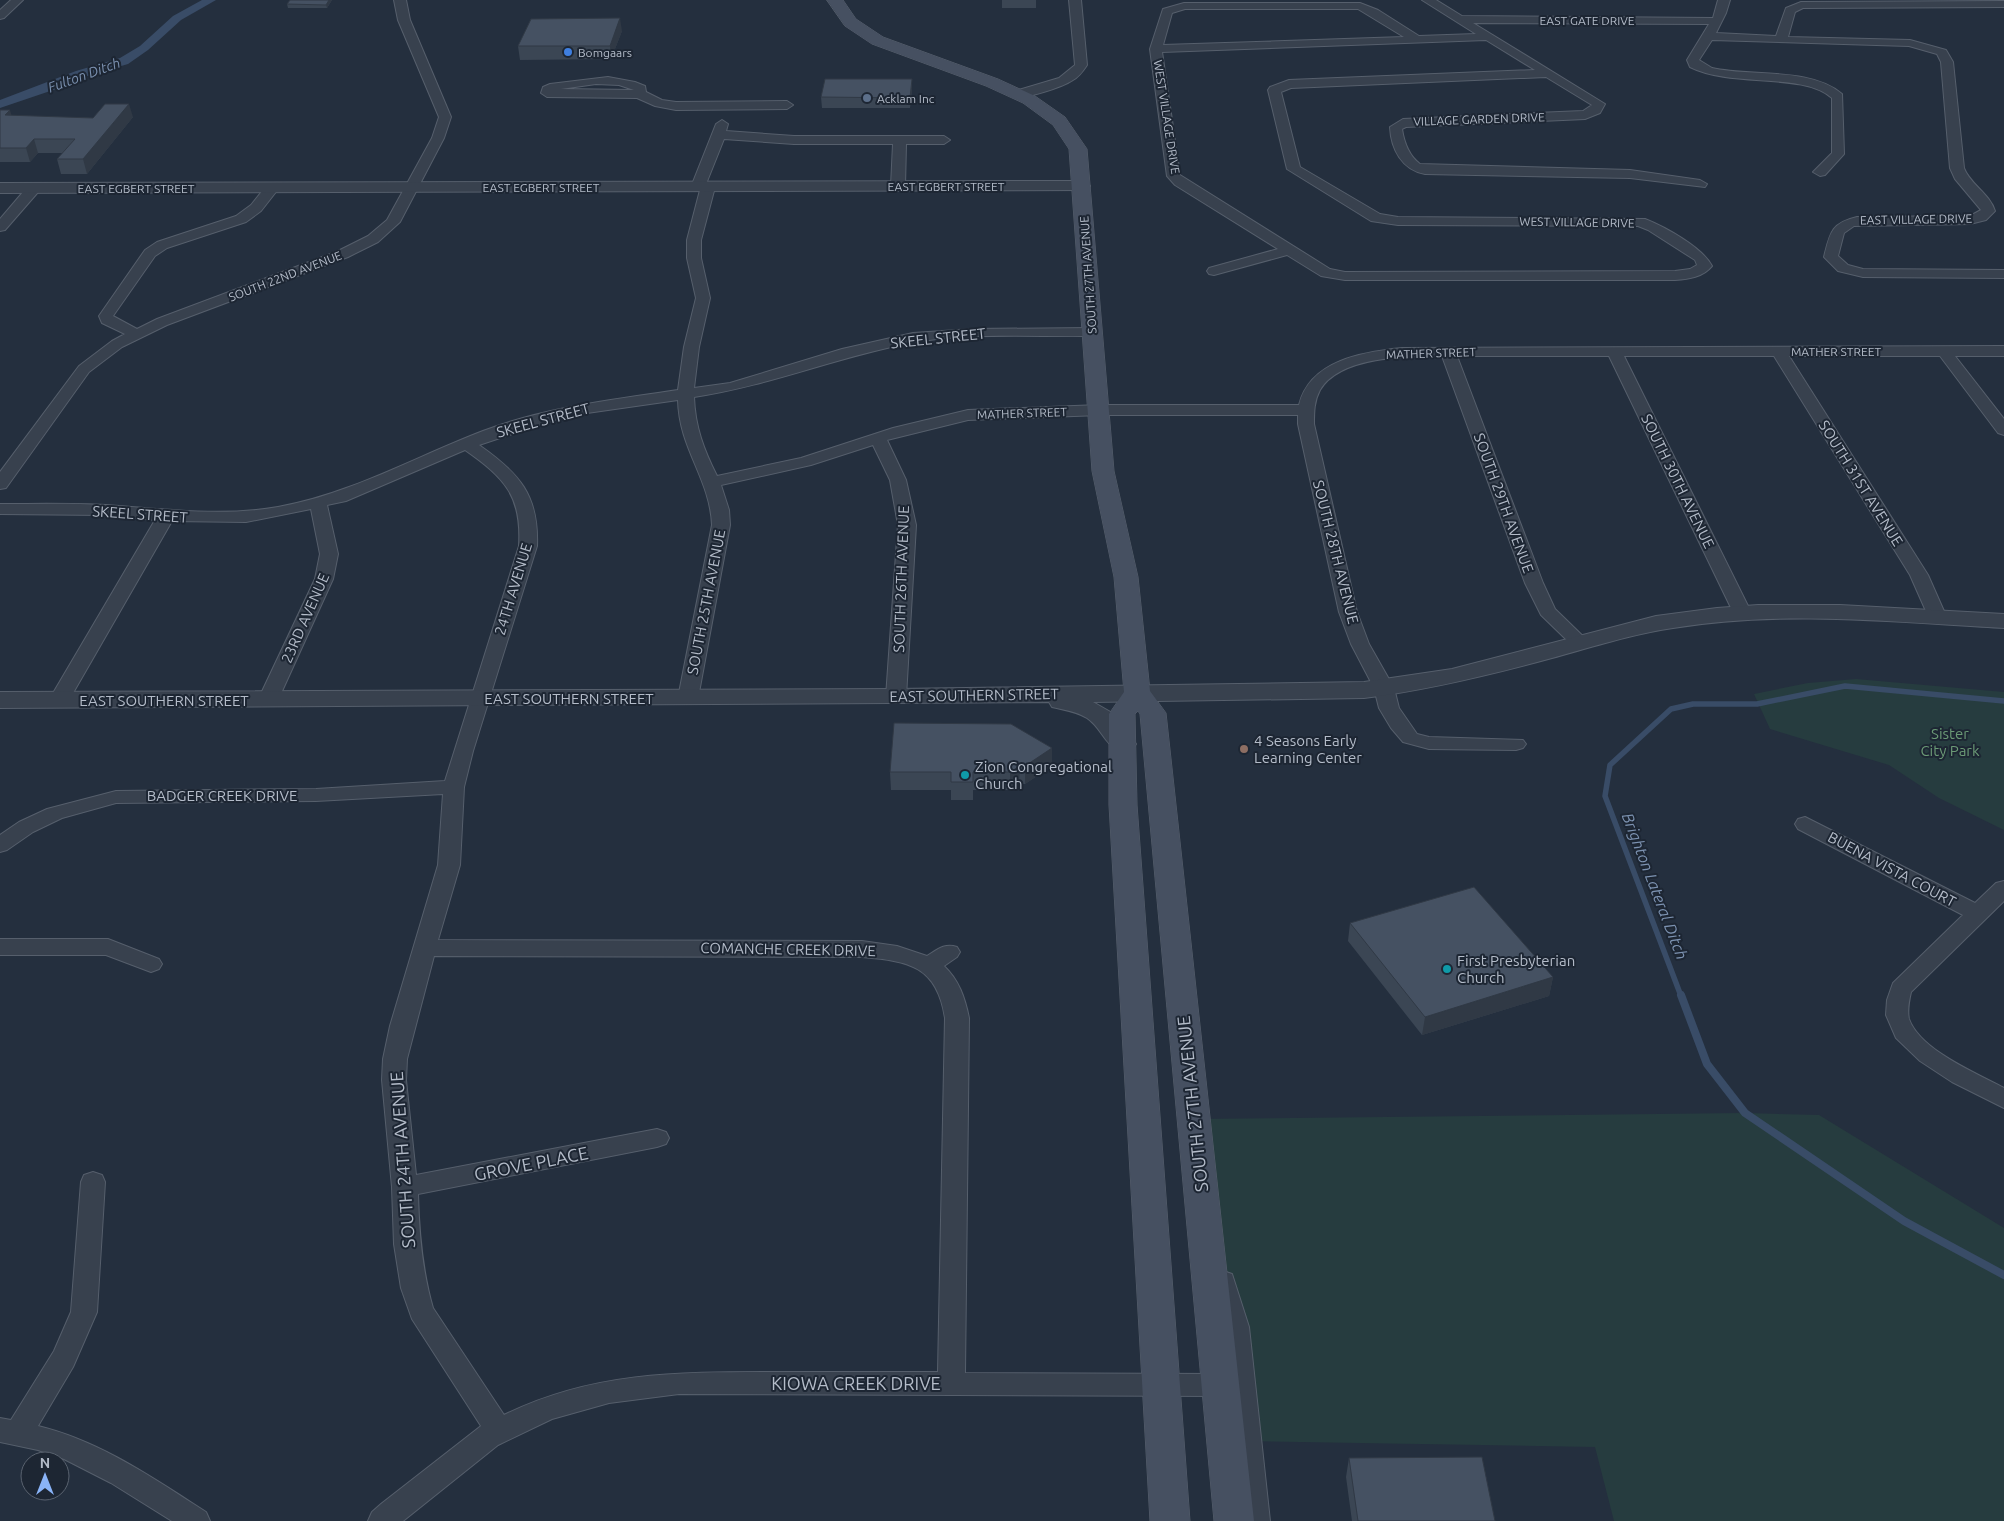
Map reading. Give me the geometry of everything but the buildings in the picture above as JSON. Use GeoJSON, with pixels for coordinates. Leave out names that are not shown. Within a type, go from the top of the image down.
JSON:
{"type":"FeatureCollection","features":[{"type":"Feature","properties":{"kind":"main road","name":"SOUTH 27TH AVENUE"},"geometry":{"type":"LineString","coordinates":[[835,0],[846,18],[871,36],[1019,94],[1053,114],[1069,130],[1078,149],[1100,410],[1103,471],[1126,577],[1137,692],[1153,713],[1234,1521]]}},
{"type":"Feature","properties":{"kind":"main road"},"geometry":{"type":"LineString","coordinates":[[1137,692],[1122,714],[1123,805],[1138,1009],[1170,1521]]}},
{"type":"Feature","properties":{"kind":"street"},"geometry":{"type":"LineString","coordinates":[[0,16],[17,0]]}},
{"type":"Feature","properties":{"kind":"street","name":"SOUTH 22ND AVENUE"},"geometry":{"type":"LineString","coordinates":[[0,484],[75,378],[100,355],[136,334],[185,312],[295,274],[360,246],[393,222],[438,138],[445,117],[404,20],[400,0]]}},
{"type":"Feature","properties":{"kind":"street"},"geometry":{"type":"LineString","coordinates":[[1019,94],[1063,80],[1079,70],[1081,65],[1075,0]]}},
{"type":"Feature","properties":{"kind":"street","name":"VILLAGE GARDEN DRIVE"},"geometry":{"type":"LineString","coordinates":[[1428,0],[1599,104],[1596,110],[1585,115],[1403,123],[1396,130],[1409,162],[1419,168],[1435,170],[1630,174],[1700,184]]}},
{"type":"Feature","properties":{"kind":"street"},"geometry":{"type":"LineString","coordinates":[[1724,0],[1724,5],[1716,21],[1693,60],[1698,67],[1713,72],[1819,84],[1837,95],[1838,154],[1820,172]]}},
{"type":"Feature","properties":{"kind":"street"},"geometry":{"type":"LineString","coordinates":[[1781,40],[1790,10],[1802,5],[2004,4]]}},
{"type":"Feature","properties":{"kind":"street","name":"WEST VILLAGE DRIVE"},"geometry":{"type":"LineString","coordinates":[[1417,40],[1360,6],[1184,6],[1167,11],[1156,49],[1176,178],[1322,272],[1336,275],[1666,275],[1686,274],[1703,269],[1705,266],[1701,258],[1653,227],[1640,222],[1398,221],[1376,218],[1294,168],[1274,90],[1289,84],[1547,73]]}},
{"type":"Feature","properties":{"kind":"street","name":"EAST GATE DRIVE"},"geometry":{"type":"LineString","coordinates":[[1458,19],[1716,21]]}},
{"type":"Feature","properties":{"kind":"street","name":"EAST VILLAGE DRIVE"},"geometry":{"type":"LineString","coordinates":[[1706,36],[1910,43],[1942,52],[1947,62],[1957,168],[1960,176],[1987,207],[1988,211],[1984,215],[1970,220],[1857,221],[1845,223],[1839,229],[1831,257],[1843,268],[1872,274],[2004,274]]}},
{"type":"Feature","properties":{"kind":"street","name":"WEST VILLAGE DRIVE"},"geometry":{"type":"LineString","coordinates":[[1156,49],[1487,37]]}},
{"type":"Feature","properties":{"kind":"street"},"geometry":{"type":"LineString","coordinates":[[639,94],[642,89],[635,85],[606,81],[589,81],[548,90],[548,92],[552,93],[639,94],[666,105],[787,106]]}},
{"type":"Feature","properties":{"kind":"street","name":"SOUTH 25TH AVENUE"},"geometry":{"type":"LineString","coordinates":[[688,698],[721,525],[721,509],[713,482],[697,453],[689,430],[685,396],[686,374],[703,298],[694,258],[694,240],[703,187],[726,106]]}},
{"type":"Feature","properties":{"kind":"street"},"geometry":{"type":"LineString","coordinates":[[719,135],[758,136],[794,140],[944,140]]}},
{"type":"Feature","properties":{"kind":"street"},"geometry":{"type":"LineString","coordinates":[[898,186],[900,140]]}},
{"type":"Feature","properties":{"kind":"street","name":"EAST EGBERT STREET"},"geometry":{"type":"LineString","coordinates":[[0,188],[1081,186]]}},
{"type":"Feature","properties":{"kind":"street"},"geometry":{"type":"LineString","coordinates":[[0,227],[34,188]]}},
{"type":"Feature","properties":{"kind":"street"},"geometry":{"type":"LineString","coordinates":[[136,334],[107,320],[106,316],[150,253],[162,245],[241,219],[256,208],[272,188]]}},
{"type":"Feature","properties":{"kind":"street"},"geometry":{"type":"LineString","coordinates":[[1214,271],[1290,250]]}},
{"type":"Feature","properties":{"kind":"street","name":"SKEEL STREET"},"geometry":{"type":"LineString","coordinates":[[0,509],[104,510],[203,518],[246,517],[318,504],[372,484],[490,434],[564,412],[605,404],[685,396],[732,387],[847,352],[913,338],[973,333],[1092,332]]}},
{"type":"Feature","properties":{"kind":"street","name":"MATHER STREET"},"geometry":{"type":"LineString","coordinates":[[713,482],[805,462],[934,421],[968,415],[1100,410],[1304,410],[1306,400],[1315,384],[1345,365],[1388,353],[1448,351],[2004,351]]}},
{"type":"Feature","properties":{"kind":"street","name":"SOUTH 29TH AVENUE"},"geometry":{"type":"LineString","coordinates":[[1448,351],[1534,582],[1548,611],[1581,643]]}},
{"type":"Feature","properties":{"kind":"street","name":"SOUTH 30TH AVENUE"},"geometry":{"type":"LineString","coordinates":[[1614,351],[1742,612]]}},
{"type":"Feature","properties":{"kind":"street","name":"SOUTH 31ST AVENUE"},"geometry":{"type":"LineString","coordinates":[[1779,351],[1919,575],[1938,618]]}},
{"type":"Feature","properties":{"kind":"street"},"geometry":{"type":"LineString","coordinates":[[1944,351],[2004,430]]}},
{"type":"Feature","properties":{"kind":"street","name":"SOUTH 28TH AVENUE"},"geometry":{"type":"LineString","coordinates":[[1304,410],[1348,612],[1360,644],[1384,688],[1389,708],[1401,728],[1410,738],[1429,743],[1516,744]]}},
{"type":"Feature","properties":{"kind":"street","name":"SOUTH 26TH AVENUE"},"geometry":{"type":"LineString","coordinates":[[878,438],[899,477],[904,496],[906,525],[896,697]]}},
{"type":"Feature","properties":{"kind":"street","name":"24TH AVENUE"},"geometry":{"type":"LineString","coordinates":[[467,444],[498,465],[514,481],[525,501],[530,532],[528,546],[479,698]]}},
{"type":"Feature","properties":{"kind":"street","name":"23RD AVENUE"},"geometry":{"type":"LineString","coordinates":[[268,700],[324,579],[329,554],[318,504]]}},
{"type":"Feature","properties":{"kind":"street"},"geometry":{"type":"LineString","coordinates":[[59,700],[166,516]]}},
{"type":"Feature","properties":{"kind":"street","name":"EAST SOUTHERN STREET"},"geometry":{"type":"LineString","coordinates":[[0,700],[896,697],[1137,692],[1317,692],[1384,688],[1460,675],[1674,620],[1742,612],[1824,610],[2004,622]]}},
{"type":"Feature","properties":{"kind":"street"},"geometry":{"type":"LineString","coordinates":[[1001,695],[1088,707],[1107,720],[1123,744]]}},
{"type":"Feature","properties":{"kind":"street","name":"SOUTH 24TH AVENUE"},"geometry":{"type":"LineString","coordinates":[[479,698],[454,787],[449,865],[402,1026],[395,1059],[394,1080],[405,1187],[410,1267],[421,1311],[499,1430]]}},
{"type":"Feature","properties":{"kind":"street","name":"BADGER CREEK DRIVE"},"geometry":{"type":"LineString","coordinates":[[0,845],[35,813],[124,796],[316,795],[454,787]]}},
{"type":"Feature","properties":{"kind":"street","name":"BUENA VISTA COURT"},"geometry":{"type":"LineString","coordinates":[[1806,824],[1978,914]]}},
{"type":"Feature","properties":{"kind":"street"},"geometry":{"type":"LineString","coordinates":[[2004,888],[1901,989],[1897,1015],[1904,1032],[1919,1050],[2004,1099]]}},
{"type":"Feature","properties":{"kind":"street"},"geometry":{"type":"LineString","coordinates":[[0,947],[108,947],[150,964]]}},
{"type":"Feature","properties":{"kind":"street","name":"COMANCHE CREEK DRIVE"},"geometry":{"type":"LineString","coordinates":[[425,948],[862,949],[894,952],[929,964],[949,984],[953,992],[958,1018],[950,1384]]}},
{"type":"Feature","properties":{"kind":"street"},"geometry":{"type":"LineString","coordinates":[[929,964],[949,952]]}},
{"type":"Feature","properties":{"kind":"street","name":"GROVE PLACE"},"geometry":{"type":"LineString","coordinates":[[405,1187],[657,1138]]}},
{"type":"Feature","properties":{"kind":"street"},"geometry":{"type":"LineString","coordinates":[[94,1182],[84,1312],[62,1360],[9,1432],[73,1450],[122,1475],[196,1521]]}},
{"type":"Feature","properties":{"kind":"street"},"geometry":{"type":"LineString","coordinates":[[1204,1213],[1236,1327],[1256,1521]]}},
{"type":"Feature","properties":{"kind":"street","name":"KIOWA CREEK DRIVE"},"geometry":{"type":"LineString","coordinates":[[499,1430],[548,1408],[593,1393],[648,1384],[1220,1385]]}},
{"type":"Feature","properties":{"kind":"street"},"geometry":{"type":"LineString","coordinates":[[382,1521],[410,1496],[499,1430]]}},
{"type":"Feature","properties":{"kind":"green space","name":"Sister City Park"},"geometry":{"type":"Polygon","coordinates":[[[1856,679],[2004,692],[2004,830],[1939,798],[1889,765],[1770,729],[1754,694],[1808,683],[1856,679]]]}},
{"type":"Feature","properties":{"kind":"green space"},"geometry":{"type":"Polygon","coordinates":[[[1745,1113],[1819,1115],[2004,1228],[2004,1521],[1614,1521],[1595,1447],[1248,1441],[1193,1119],[1745,1113]]]}},
{"type":"Feature","properties":{"kind":"waterway","name":"Fulton Ditch"},"geometry":{"type":"LineString","coordinates":[[0,104],[58,84],[80,74],[124,61],[144,48],[177,18],[210,0]]}},
{"type":"Feature","properties":{"kind":"waterway","name":"Brighton Lateral Ditch"},"geometry":{"type":"LineString","coordinates":[[1681,996],[1605,796],[1610,765],[1671,709],[1693,704],[1757,704],[1845,686],[2004,701]]}},
{"type":"Feature","properties":{"kind":"waterway","name":"Brighton Lateral Ditch"},"geometry":{"type":"LineString","coordinates":[[1681,995],[1707,1064],[1745,1113],[1904,1221],[2004,1275]]}},
{"type":"Feature","properties":{"kind":"place","name":"Bomgaars"},"geometry":{"type":"Point","coordinates":[568,52]}},
{"type":"Feature","properties":{"kind":"place","name":"Acklam Inc"},"geometry":{"type":"Point","coordinates":[867,98]}},
{"type":"Feature","properties":{"kind":"place","name":"4 Seasons Early Learning Center"},"geometry":{"type":"Point","coordinates":[1244,749]}},
{"type":"Feature","properties":{"kind":"place","name":"Zion Congregational Church"},"geometry":{"type":"Point","coordinates":[965,775]}},
{"type":"Feature","properties":{"kind":"place","name":"First Presbyterian Church"},"geometry":{"type":"Point","coordinates":[1447,969]}}]}
